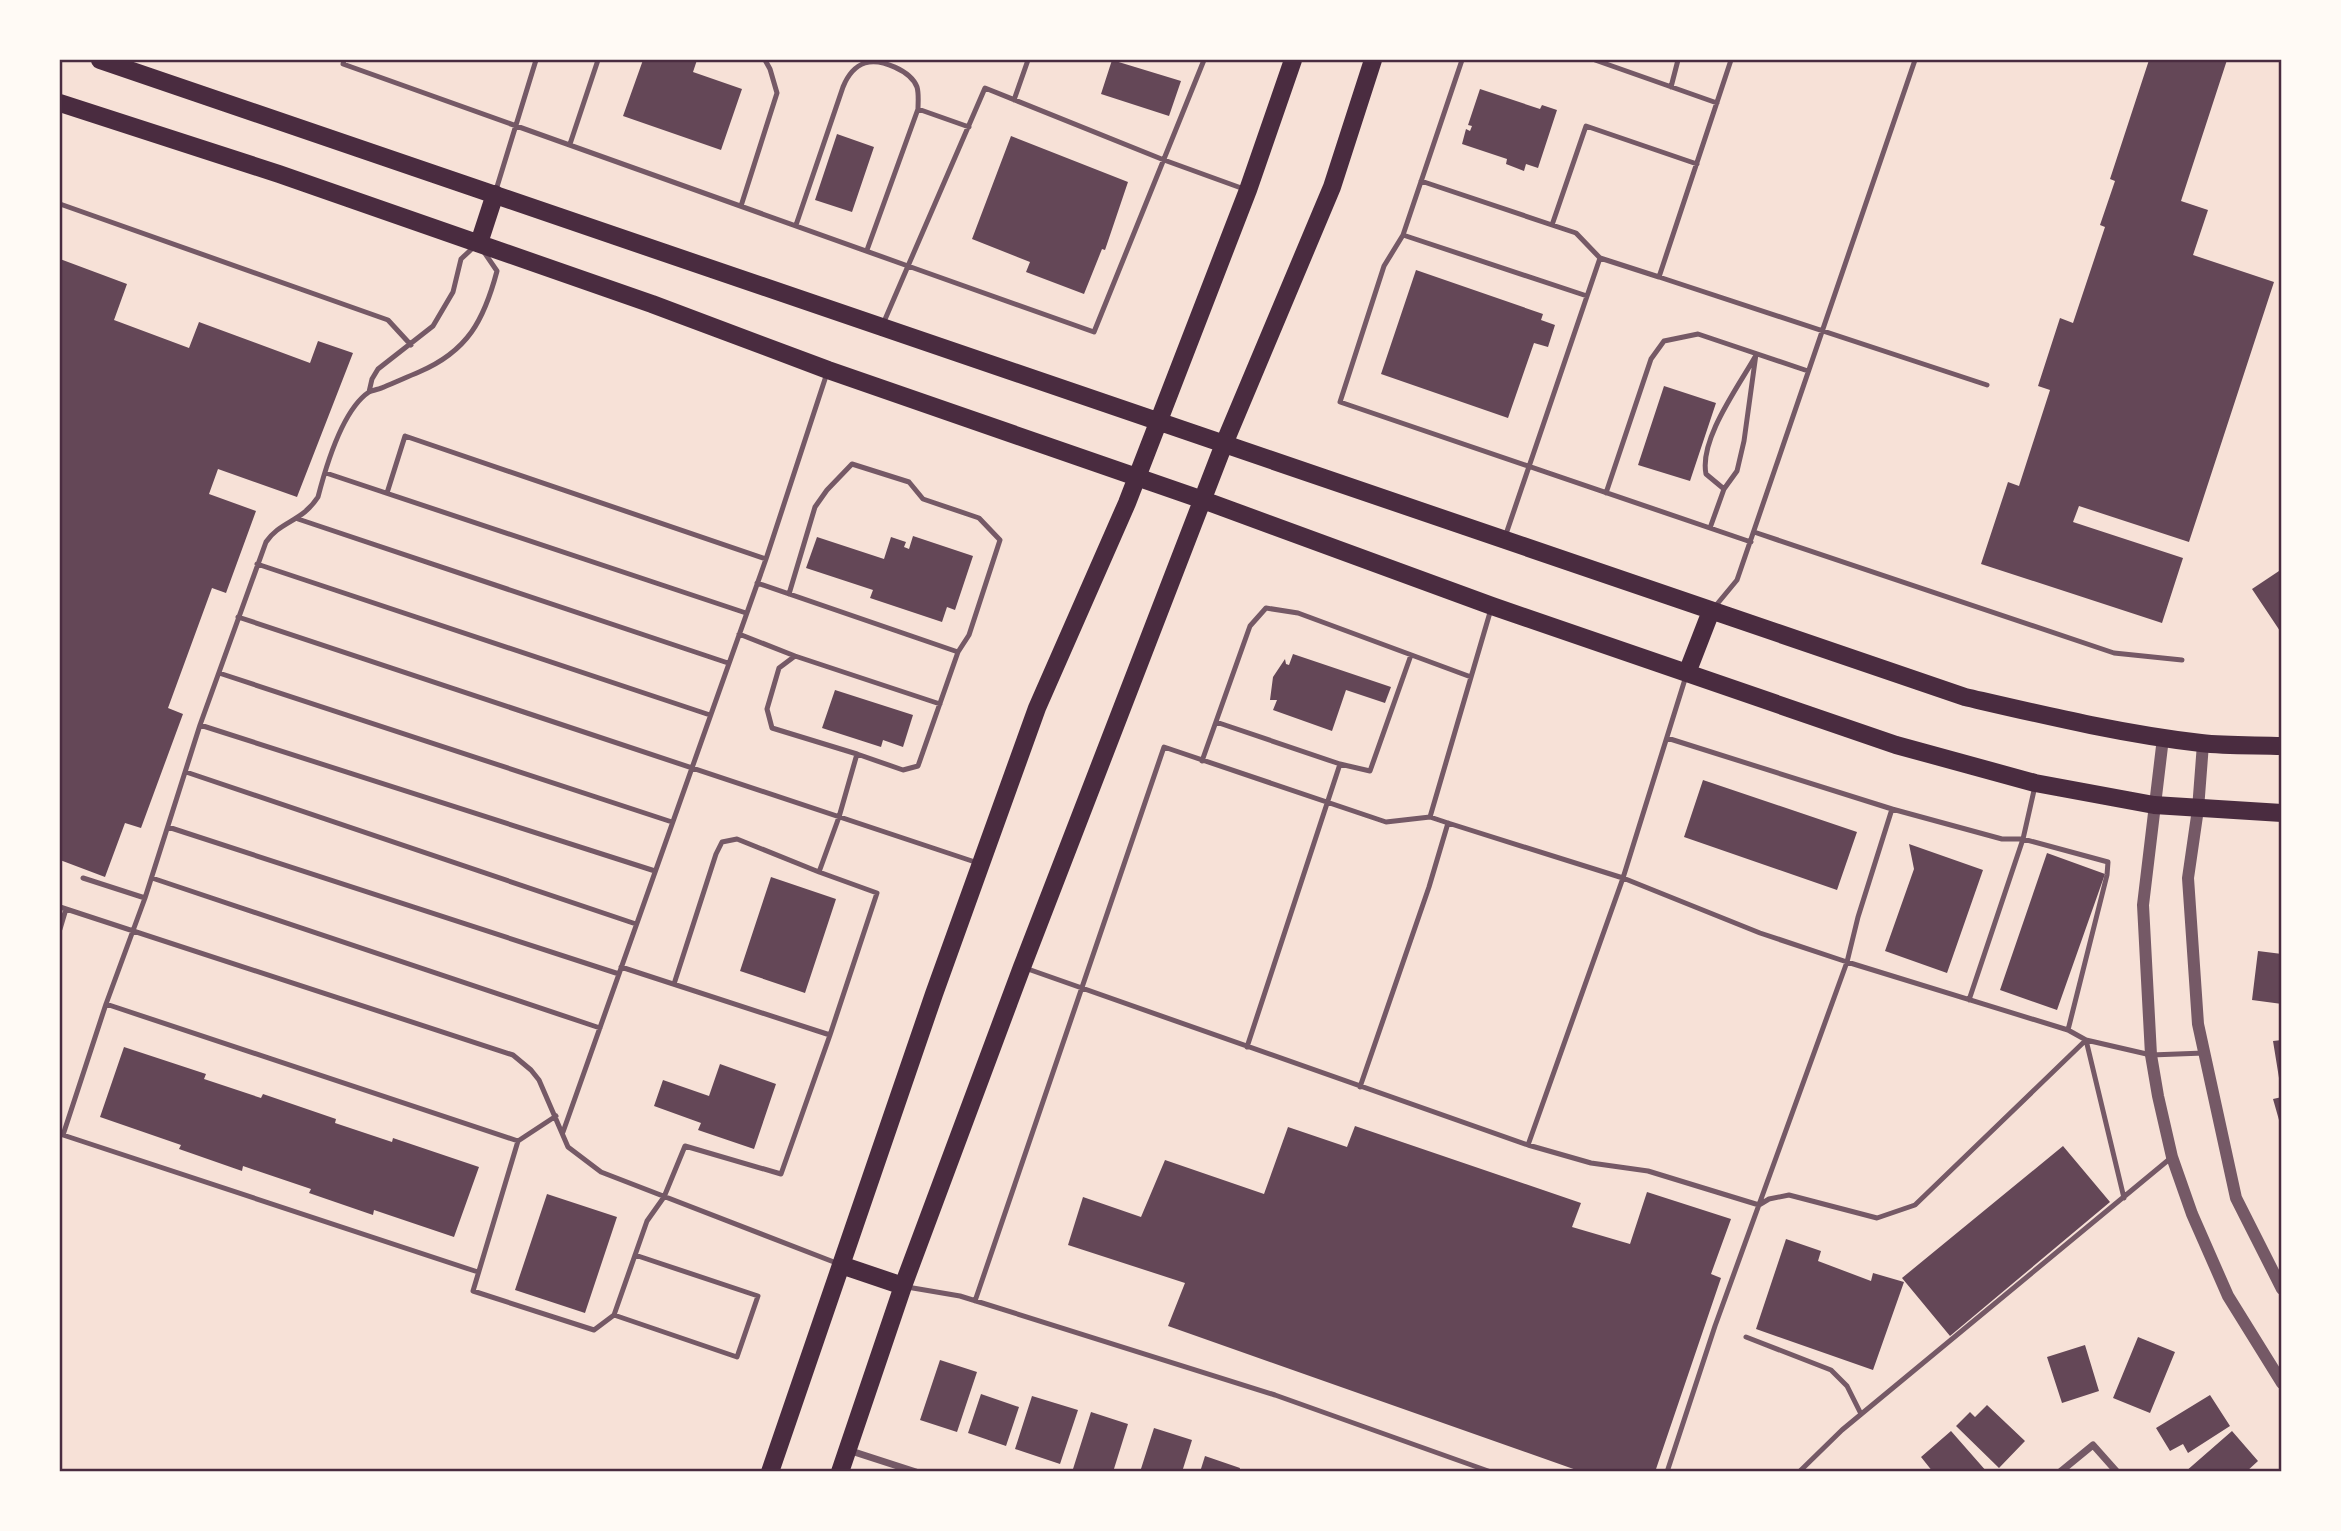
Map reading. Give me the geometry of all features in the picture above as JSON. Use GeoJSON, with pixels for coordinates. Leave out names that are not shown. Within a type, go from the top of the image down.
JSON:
{"type":"FeatureCollection","features":[{"type":"Feature","properties":{"kind":"main road"},"geometry":{"type":"LineString","coordinates":[[100,60],[1965,697],[2046,716],[2164,738],[2203,744],[2281,746]]}},
{"type":"Feature","properties":{"kind":"main road"},"geometry":{"type":"LineString","coordinates":[[770,1472],[1037,708],[1159,422],[1248,190],[1293,60]]}},
{"type":"Feature","properties":{"kind":"main road"},"geometry":{"type":"LineString","coordinates":[[839,1472],[904,1286],[1022,967],[1224,444],[1332,187],[1373,60]]}},
{"type":"Feature","properties":{"kind":"main road"},"geometry":{"type":"LineString","coordinates":[[60,103],[479,243],[828,370],[1203,500],[1492,606],[1896,745],[2035,783],[2154,805],[2281,813]]}},
{"type":"Feature","properties":{"kind":"main road"},"geometry":{"type":"LineString","coordinates":[[479,243],[495,194]]}},
{"type":"Feature","properties":{"kind":"main road"},"geometry":{"type":"LineString","coordinates":[[1687,673],[1711,611]]}},
{"type":"Feature","properties":{"kind":"main road"},"geometry":{"type":"LineString","coordinates":[[841,1265],[904,1286]]}},
{"type":"Feature","properties":{"kind":"street"},"geometry":{"type":"LineString","coordinates":[[2164,738],[2143,905],[2151,1055],[2172,1157],[2192,1214],[2228,1296],[2281,1382]]}},
{"type":"Feature","properties":{"kind":"street"},"geometry":{"type":"LineString","coordinates":[[2203,744],[2198,809],[2188,878],[2198,1024],[2236,1198],[2281,1289]]}},
{"type":"Feature","properties":{"kind":"street"},"geometry":{"type":"LineString","coordinates":[[2060,1472],[2093,1445],[2117,1472]]}},
{"type":"Feature","properties":{"kind":"street"},"geometry":{"type":"LineString","coordinates":[[847,1450],[916,1472]]}},
{"type":"Feature","properties":{"kind":"lane"},"geometry":{"type":"LineString","coordinates":[[344,60],[342,64],[1094,332],[1204,60]]}},
{"type":"Feature","properties":{"kind":"lane"},"geometry":{"type":"LineString","coordinates":[[495,194],[536,60]]}},
{"type":"Feature","properties":{"kind":"lane"},"geometry":{"type":"LineString","coordinates":[[570,144],[598,60]]}},
{"type":"Feature","properties":{"kind":"lane"},"geometry":{"type":"LineString","coordinates":[[741,206],[777,93],[771,69],[765,60]]}},
{"type":"Feature","properties":{"kind":"lane"},"geometry":{"type":"LineString","coordinates":[[1014,100],[1028,60]]}},
{"type":"Feature","properties":{"kind":"lane"},"geometry":{"type":"LineString","coordinates":[[1462,60],[1403,235],[1384,266],[1340,402],[1751,542]]}},
{"type":"Feature","properties":{"kind":"lane"},"geometry":{"type":"LineString","coordinates":[[1595,60],[1717,103]]}},
{"type":"Feature","properties":{"kind":"lane"},"geometry":{"type":"LineString","coordinates":[[1671,87],[1678,60]]}},
{"type":"Feature","properties":{"kind":"lane"},"geometry":{"type":"LineString","coordinates":[[1659,277],[1731,60]]}},
{"type":"Feature","properties":{"kind":"lane"},"geometry":{"type":"LineString","coordinates":[[1711,611],[1737,580],[1915,60]]}},
{"type":"Feature","properties":{"kind":"lane"},"geometry":{"type":"LineString","coordinates":[[796,225],[843,87],[851,73],[865,63],[891,66],[904,72],[916,84],[918,109],[867,250]]}},
{"type":"Feature","properties":{"kind":"lane"},"geometry":{"type":"LineString","coordinates":[[882,326],[985,89],[1164,160],[1248,190]]}},
{"type":"Feature","properties":{"kind":"lane"},"geometry":{"type":"LineString","coordinates":[[918,109],[969,127]]}},
{"type":"Feature","properties":{"kind":"lane"},"geometry":{"type":"LineString","coordinates":[[1552,225],[1586,126],[1697,164]]}},
{"type":"Feature","properties":{"kind":"lane"},"geometry":{"type":"LineString","coordinates":[[1421,181],[1576,233],[1600,258],[1987,385]]}},
{"type":"Feature","properties":{"kind":"lane"},"geometry":{"type":"LineString","coordinates":[[60,204],[388,320],[411,345]]}},
{"type":"Feature","properties":{"kind":"lane"},"geometry":{"type":"LineString","coordinates":[[1403,235],[1587,296]]}},
{"type":"Feature","properties":{"kind":"lane"},"geometry":{"type":"LineString","coordinates":[[369,392],[378,369],[411,345],[440,317],[453,292],[461,259],[479,243],[497,271],[479,324],[464,342],[432,366],[369,392],[350,413],[318,497],[305,514],[271,534],[257,564],[200,724],[152,878],[106,1004],[63,1135],[478,1272]]}},
{"type":"Feature","properties":{"kind":"lane"},"geometry":{"type":"LineString","coordinates":[[1505,540],[1600,258]]}},
{"type":"Feature","properties":{"kind":"lane"},"geometry":{"type":"LineString","coordinates":[[1606,492],[1651,359],[1664,341],[1698,334],[1808,371]]}},
{"type":"Feature","properties":{"kind":"lane"},"geometry":{"type":"LineString","coordinates":[[1710,528],[1724,489],[1737,471],[1744,441],[1756,354]]}},
{"type":"Feature","properties":{"kind":"lane"},"geometry":{"type":"LineString","coordinates":[[1724,489],[1706,474],[1703,461],[1723,414],[1756,354]]}},
{"type":"Feature","properties":{"kind":"lane"},"geometry":{"type":"LineString","coordinates":[[563,1132],[766,559],[828,370]]}},
{"type":"Feature","properties":{"kind":"lane"},"geometry":{"type":"LineString","coordinates":[[387,493],[405,436],[766,559]]}},
{"type":"Feature","properties":{"kind":"lane"},"geometry":{"type":"LineString","coordinates":[[789,594],[815,508],[827,490],[852,464],[909,482],[923,499],[979,518],[1000,540],[969,635],[958,652],[918,766],[903,770],[772,728],[767,709],[779,668],[795,656]]}},
{"type":"Feature","properties":{"kind":"lane"},"geometry":{"type":"LineString","coordinates":[[326,473],[746,613]]}},
{"type":"Feature","properties":{"kind":"lane"},"geometry":{"type":"LineString","coordinates":[[298,519],[728,663]]}},
{"type":"Feature","properties":{"kind":"lane"},"geometry":{"type":"LineString","coordinates":[[1754,533],[2114,653],[2182,660]]}},
{"type":"Feature","properties":{"kind":"lane"},"geometry":{"type":"LineString","coordinates":[[257,564],[710,715]]}},
{"type":"Feature","properties":{"kind":"lane"},"geometry":{"type":"LineString","coordinates":[[757,583],[958,652]]}},
{"type":"Feature","properties":{"kind":"lane"},"geometry":{"type":"LineString","coordinates":[[1430,817],[1492,606]]}},
{"type":"Feature","properties":{"kind":"lane"},"geometry":{"type":"LineString","coordinates":[[1202,761],[1250,626],[1266,608],[1298,613],[1471,677]]}},
{"type":"Feature","properties":{"kind":"lane"},"geometry":{"type":"LineString","coordinates":[[238,617],[981,864]]}},
{"type":"Feature","properties":{"kind":"lane"},"geometry":{"type":"LineString","coordinates":[[739,634],[795,656],[940,704]]}},
{"type":"Feature","properties":{"kind":"lane"},"geometry":{"type":"LineString","coordinates":[[1216,722],[1340,764],[1370,771],[1411,655]]}},
{"type":"Feature","properties":{"kind":"lane"},"geometry":{"type":"LineString","coordinates":[[219,673],[672,822]]}},
{"type":"Feature","properties":{"kind":"lane"},"geometry":{"type":"LineString","coordinates":[[1528,1145],[1623,878],[1687,673]]}},
{"type":"Feature","properties":{"kind":"lane"},"geometry":{"type":"LineString","coordinates":[[200,724],[655,870]]}},
{"type":"Feature","properties":{"kind":"lane"},"geometry":{"type":"LineString","coordinates":[[1667,738],[1892,810],[2002,839],[2023,839],[2108,862],[2108,876],[2068,1030]]}},
{"type":"Feature","properties":{"kind":"lane"},"geometry":{"type":"LineString","coordinates":[[975,1301],[1164,747],[1386,822],[1430,817],[1623,878],[1760,933],[2068,1030],[2086,1040],[2151,1055],[2205,1053]]}},
{"type":"Feature","properties":{"kind":"lane"},"geometry":{"type":"LineString","coordinates":[[819,872],[839,817],[857,754]]}},
{"type":"Feature","properties":{"kind":"lane"},"geometry":{"type":"LineString","coordinates":[[1247,1047],[1340,764]]}},
{"type":"Feature","properties":{"kind":"lane"},"geometry":{"type":"LineString","coordinates":[[186,772],[636,924]]}},
{"type":"Feature","properties":{"kind":"lane"},"geometry":{"type":"LineString","coordinates":[[1969,1000],[2023,839],[2035,783]]}},
{"type":"Feature","properties":{"kind":"lane"},"geometry":{"type":"LineString","coordinates":[[1667,1472],[1715,1326],[1847,962],[1858,917],[1892,810]]}},
{"type":"Feature","properties":{"kind":"lane"},"geometry":{"type":"LineString","coordinates":[[1360,1087],[1429,887],[1448,823]]}},
{"type":"Feature","properties":{"kind":"lane"},"geometry":{"type":"LineString","coordinates":[[168,827],[619,974]]}},
{"type":"Feature","properties":{"kind":"lane"},"geometry":{"type":"LineString","coordinates":[[555,1116],[518,1141],[473,1291],[594,1330],[614,1315],[647,1221],[664,1197],[685,1146],[781,1174],[877,893],[737,839],[722,842],[674,984]]}},
{"type":"Feature","properties":{"kind":"lane"},"geometry":{"type":"LineString","coordinates":[[83,878],[145,898]]}},
{"type":"Feature","properties":{"kind":"lane"},"geometry":{"type":"LineString","coordinates":[[152,878],[600,1028]]}},
{"type":"Feature","properties":{"kind":"lane"},"geometry":{"type":"LineString","coordinates":[[60,929],[63,908],[513,1055],[539,1080],[568,1147],[601,1172],[841,1265]]}},
{"type":"Feature","properties":{"kind":"lane"},"geometry":{"type":"LineString","coordinates":[[621,967],[830,1035]]}},
{"type":"Feature","properties":{"kind":"lane"},"geometry":{"type":"LineString","coordinates":[[1022,967],[1528,1145],[1591,1163],[1648,1171],[1759,1205],[1769,1199],[1789,1195],[1877,1218],[1915,1205],[2086,1040]]}},
{"type":"Feature","properties":{"kind":"lane"},"geometry":{"type":"LineString","coordinates":[[106,1004],[518,1141]]}},
{"type":"Feature","properties":{"kind":"lane"},"geometry":{"type":"LineString","coordinates":[[2086,1040],[2124,1198]]}},
{"type":"Feature","properties":{"kind":"lane"},"geometry":{"type":"LineString","coordinates":[[1799,1472],[1861,1414],[2172,1157]]}},
{"type":"Feature","properties":{"kind":"lane"},"geometry":{"type":"LineString","coordinates":[[614,1315],[737,1357],[758,1296],[635,1255]]}},
{"type":"Feature","properties":{"kind":"lane"},"geometry":{"type":"LineString","coordinates":[[904,1286],[960,1296],[1275,1395],[1491,1472]]}},
{"type":"Feature","properties":{"kind":"lane"},"geometry":{"type":"LineString","coordinates":[[1746,1337],[1831,1370],[1847,1386],[1861,1414]]}},
{"type":"Feature","properties":{"kind":"building"},"geometry":{"type":"Polygon","coordinates":[[[643,60],[697,60],[693,72],[742,89],[721,150],[623,116],[643,60]]]}},
{"type":"Feature","properties":{"kind":"building"},"geometry":{"type":"Polygon","coordinates":[[[1112,60],[1181,81],[1169,116],[1101,94],[1112,60]]]}},
{"type":"Feature","properties":{"kind":"building"},"geometry":{"type":"Polygon","coordinates":[[[2149,60],[2227,60],[2181,201],[2208,210],[2193,255],[2274,282],[2189,542],[2079,506],[2073,522],[2183,558],[2162,623],[1981,564],[2008,482],[2019,486],[2050,390],[2038,386],[2060,318],[2073,323],[2105,227],[2100,225],[2115,181],[2110,179],[2149,60]]]}},
{"type":"Feature","properties":{"kind":"building"},"geometry":{"type":"Polygon","coordinates":[[[1480,89],[1540,109],[1542,105],[1557,110],[1538,168],[1526,164],[1524,171],[1506,164],[1507,159],[1462,144],[1466,129],[1470,131],[1472,126],[1468,125],[1480,89]]]}},
{"type":"Feature","properties":{"kind":"building"},"geometry":{"type":"Polygon","coordinates":[[[837,134],[874,147],[852,212],[815,200],[837,134]]]}},
{"type":"Feature","properties":{"kind":"building"},"geometry":{"type":"Polygon","coordinates":[[[1011,136],[1128,182],[1105,250],[1102,249],[1084,294],[1026,272],[1030,262],[972,239],[1011,136]]]}},
{"type":"Feature","properties":{"kind":"building"},"geometry":{"type":"Polygon","coordinates":[[[60,259],[127,284],[114,320],[189,348],[199,322],[310,363],[318,341],[353,353],[297,497],[218,469],[209,494],[256,511],[226,593],[212,588],[168,708],[183,714],[141,828],[125,823],[105,877],[60,860],[60,259]]]}},
{"type":"Feature","properties":{"kind":"building"},"geometry":{"type":"Polygon","coordinates":[[[1416,270],[1543,314],[1541,320],[1555,325],[1548,347],[1534,343],[1508,418],[1381,374],[1416,270]]]}},
{"type":"Feature","properties":{"kind":"building"},"geometry":{"type":"Polygon","coordinates":[[[1664,386],[1716,403],[1690,481],[1638,465],[1664,386]]]}},
{"type":"Feature","properties":{"kind":"building"},"geometry":{"type":"Polygon","coordinates":[[[913,536],[973,556],[955,610],[947,607],[942,622],[870,598],[873,590],[806,568],[817,537],[884,559],[891,537],[906,542],[904,547],[909,549],[913,536]]]}},
{"type":"Feature","properties":{"kind":"building"},"geometry":{"type":"Polygon","coordinates":[[[2282,569],[2282,634],[2252,589],[2282,569]]]}},
{"type":"Feature","properties":{"kind":"building"},"geometry":{"type":"Polygon","coordinates":[[[1293,654],[1391,687],[1385,703],[1346,690],[1332,731],[1273,710],[1277,700],[1270,700],[1273,677],[1285,659],[1289,665],[1293,654]]]}},
{"type":"Feature","properties":{"kind":"building"},"geometry":{"type":"Polygon","coordinates":[[[835,690],[913,715],[903,747],[883,740],[881,747],[822,728],[835,690]]]}},
{"type":"Feature","properties":{"kind":"building"},"geometry":{"type":"Polygon","coordinates":[[[1703,780],[1857,832],[1837,890],[1684,837],[1703,780]]]}},
{"type":"Feature","properties":{"kind":"building"},"geometry":{"type":"Polygon","coordinates":[[[1909,844],[1983,870],[1947,973],[1885,951],[1914,869],[1909,844]]]}},
{"type":"Feature","properties":{"kind":"building"},"geometry":{"type":"Polygon","coordinates":[[[2047,853],[2105,874],[2057,1010],[2000,990],[2047,853]]]}},
{"type":"Feature","properties":{"kind":"building"},"geometry":{"type":"Polygon","coordinates":[[[771,877],[836,899],[805,993],[740,971],[771,877]]]}},
{"type":"Feature","properties":{"kind":"building"},"geometry":{"type":"Polygon","coordinates":[[[2258,951],[2282,954],[2282,1004],[2252,1000],[2258,951]]]}},
{"type":"Feature","properties":{"kind":"building"},"geometry":{"type":"Polygon","coordinates":[[[2282,1040],[2282,1078],[2279,1078],[2273,1041],[2282,1040]]]}},
{"type":"Feature","properties":{"kind":"building"},"geometry":{"type":"Polygon","coordinates":[[[124,1047],[206,1074],[204,1079],[261,1098],[263,1094],[336,1119],[335,1123],[392,1142],[393,1138],[479,1167],[454,1237],[374,1210],[373,1215],[309,1193],[311,1189],[243,1166],[242,1171],[179,1149],[181,1145],[100,1117],[124,1047]]]}},
{"type":"Feature","properties":{"kind":"building"},"geometry":{"type":"Polygon","coordinates":[[[720,1064],[776,1084],[754,1149],[698,1130],[701,1123],[654,1106],[663,1080],[709,1096],[720,1064]]]}},
{"type":"Feature","properties":{"kind":"building"},"geometry":{"type":"Polygon","coordinates":[[[2282,1097],[2282,1127],[2281,1127],[2273,1099],[2282,1097]]]}},
{"type":"Feature","properties":{"kind":"building"},"geometry":{"type":"Polygon","coordinates":[[[1355,1126],[1581,1203],[1572,1227],[1630,1244],[1647,1192],[1731,1219],[1711,1274],[1721,1278],[1655,1472],[1582,1472],[1168,1326],[1185,1283],[1068,1245],[1083,1197],[1141,1217],[1165,1160],[1264,1194],[1288,1127],[1347,1147],[1355,1126]]]}},
{"type":"Feature","properties":{"kind":"building"},"geometry":{"type":"Polygon","coordinates":[[[2063,1146],[2110,1202],[1950,1336],[1902,1278],[2063,1146]]]}},
{"type":"Feature","properties":{"kind":"building"},"geometry":{"type":"Polygon","coordinates":[[[547,1194],[617,1217],[585,1313],[515,1290],[547,1194]]]}},
{"type":"Feature","properties":{"kind":"building"},"geometry":{"type":"Polygon","coordinates":[[[1786,1239],[1821,1251],[1818,1261],[1871,1281],[1873,1273],[1904,1282],[1873,1370],[1756,1329],[1786,1239]]]}},
{"type":"Feature","properties":{"kind":"building"},"geometry":{"type":"Polygon","coordinates":[[[2138,1337],[2175,1352],[2150,1413],[2113,1398],[2138,1337]]]}},
{"type":"Feature","properties":{"kind":"building"},"geometry":{"type":"Polygon","coordinates":[[[2085,1345],[2099,1391],[2062,1403],[2047,1357],[2085,1345]]]}},
{"type":"Feature","properties":{"kind":"building"},"geometry":{"type":"Polygon","coordinates":[[[940,1360],[977,1372],[957,1432],[920,1420],[940,1360]]]}},
{"type":"Feature","properties":{"kind":"building"},"geometry":{"type":"Polygon","coordinates":[[[981,1394],[1019,1407],[1006,1446],[968,1433],[981,1394]]]}},
{"type":"Feature","properties":{"kind":"building"},"geometry":{"type":"Polygon","coordinates":[[[2210,1395],[2230,1426],[2188,1453],[2183,1444],[2170,1451],[2156,1428],[2210,1395]]]}},
{"type":"Feature","properties":{"kind":"building"},"geometry":{"type":"Polygon","coordinates":[[[1032,1396],[1078,1410],[1060,1464],[1015,1449],[1032,1396]]]}},
{"type":"Feature","properties":{"kind":"building"},"geometry":{"type":"Polygon","coordinates":[[[1987,1405],[2025,1441],[1999,1468],[1956,1426],[1970,1412],[1975,1417],[1987,1405]]]}},
{"type":"Feature","properties":{"kind":"building"},"geometry":{"type":"Polygon","coordinates":[[[1091,1412],[1128,1424],[1113,1472],[1081,1472],[1073,1469],[1091,1412]]]}},
{"type":"Feature","properties":{"kind":"building"},"geometry":{"type":"Polygon","coordinates":[[[1154,1428],[1192,1440],[1182,1472],[1140,1472],[1154,1428]]]}},
{"type":"Feature","properties":{"kind":"building"},"geometry":{"type":"Polygon","coordinates":[[[1951,1431],[1987,1472],[1933,1472],[1921,1457],[1951,1431]]]}},
{"type":"Feature","properties":{"kind":"building"},"geometry":{"type":"Polygon","coordinates":[[[2232,1431],[2258,1461],[2246,1472],[2185,1472],[2232,1431]]]}},
{"type":"Feature","properties":{"kind":"building"},"geometry":{"type":"Polygon","coordinates":[[[1205,1456],[1240,1468],[1239,1472],[1200,1472],[1205,1456]]]}}]}
